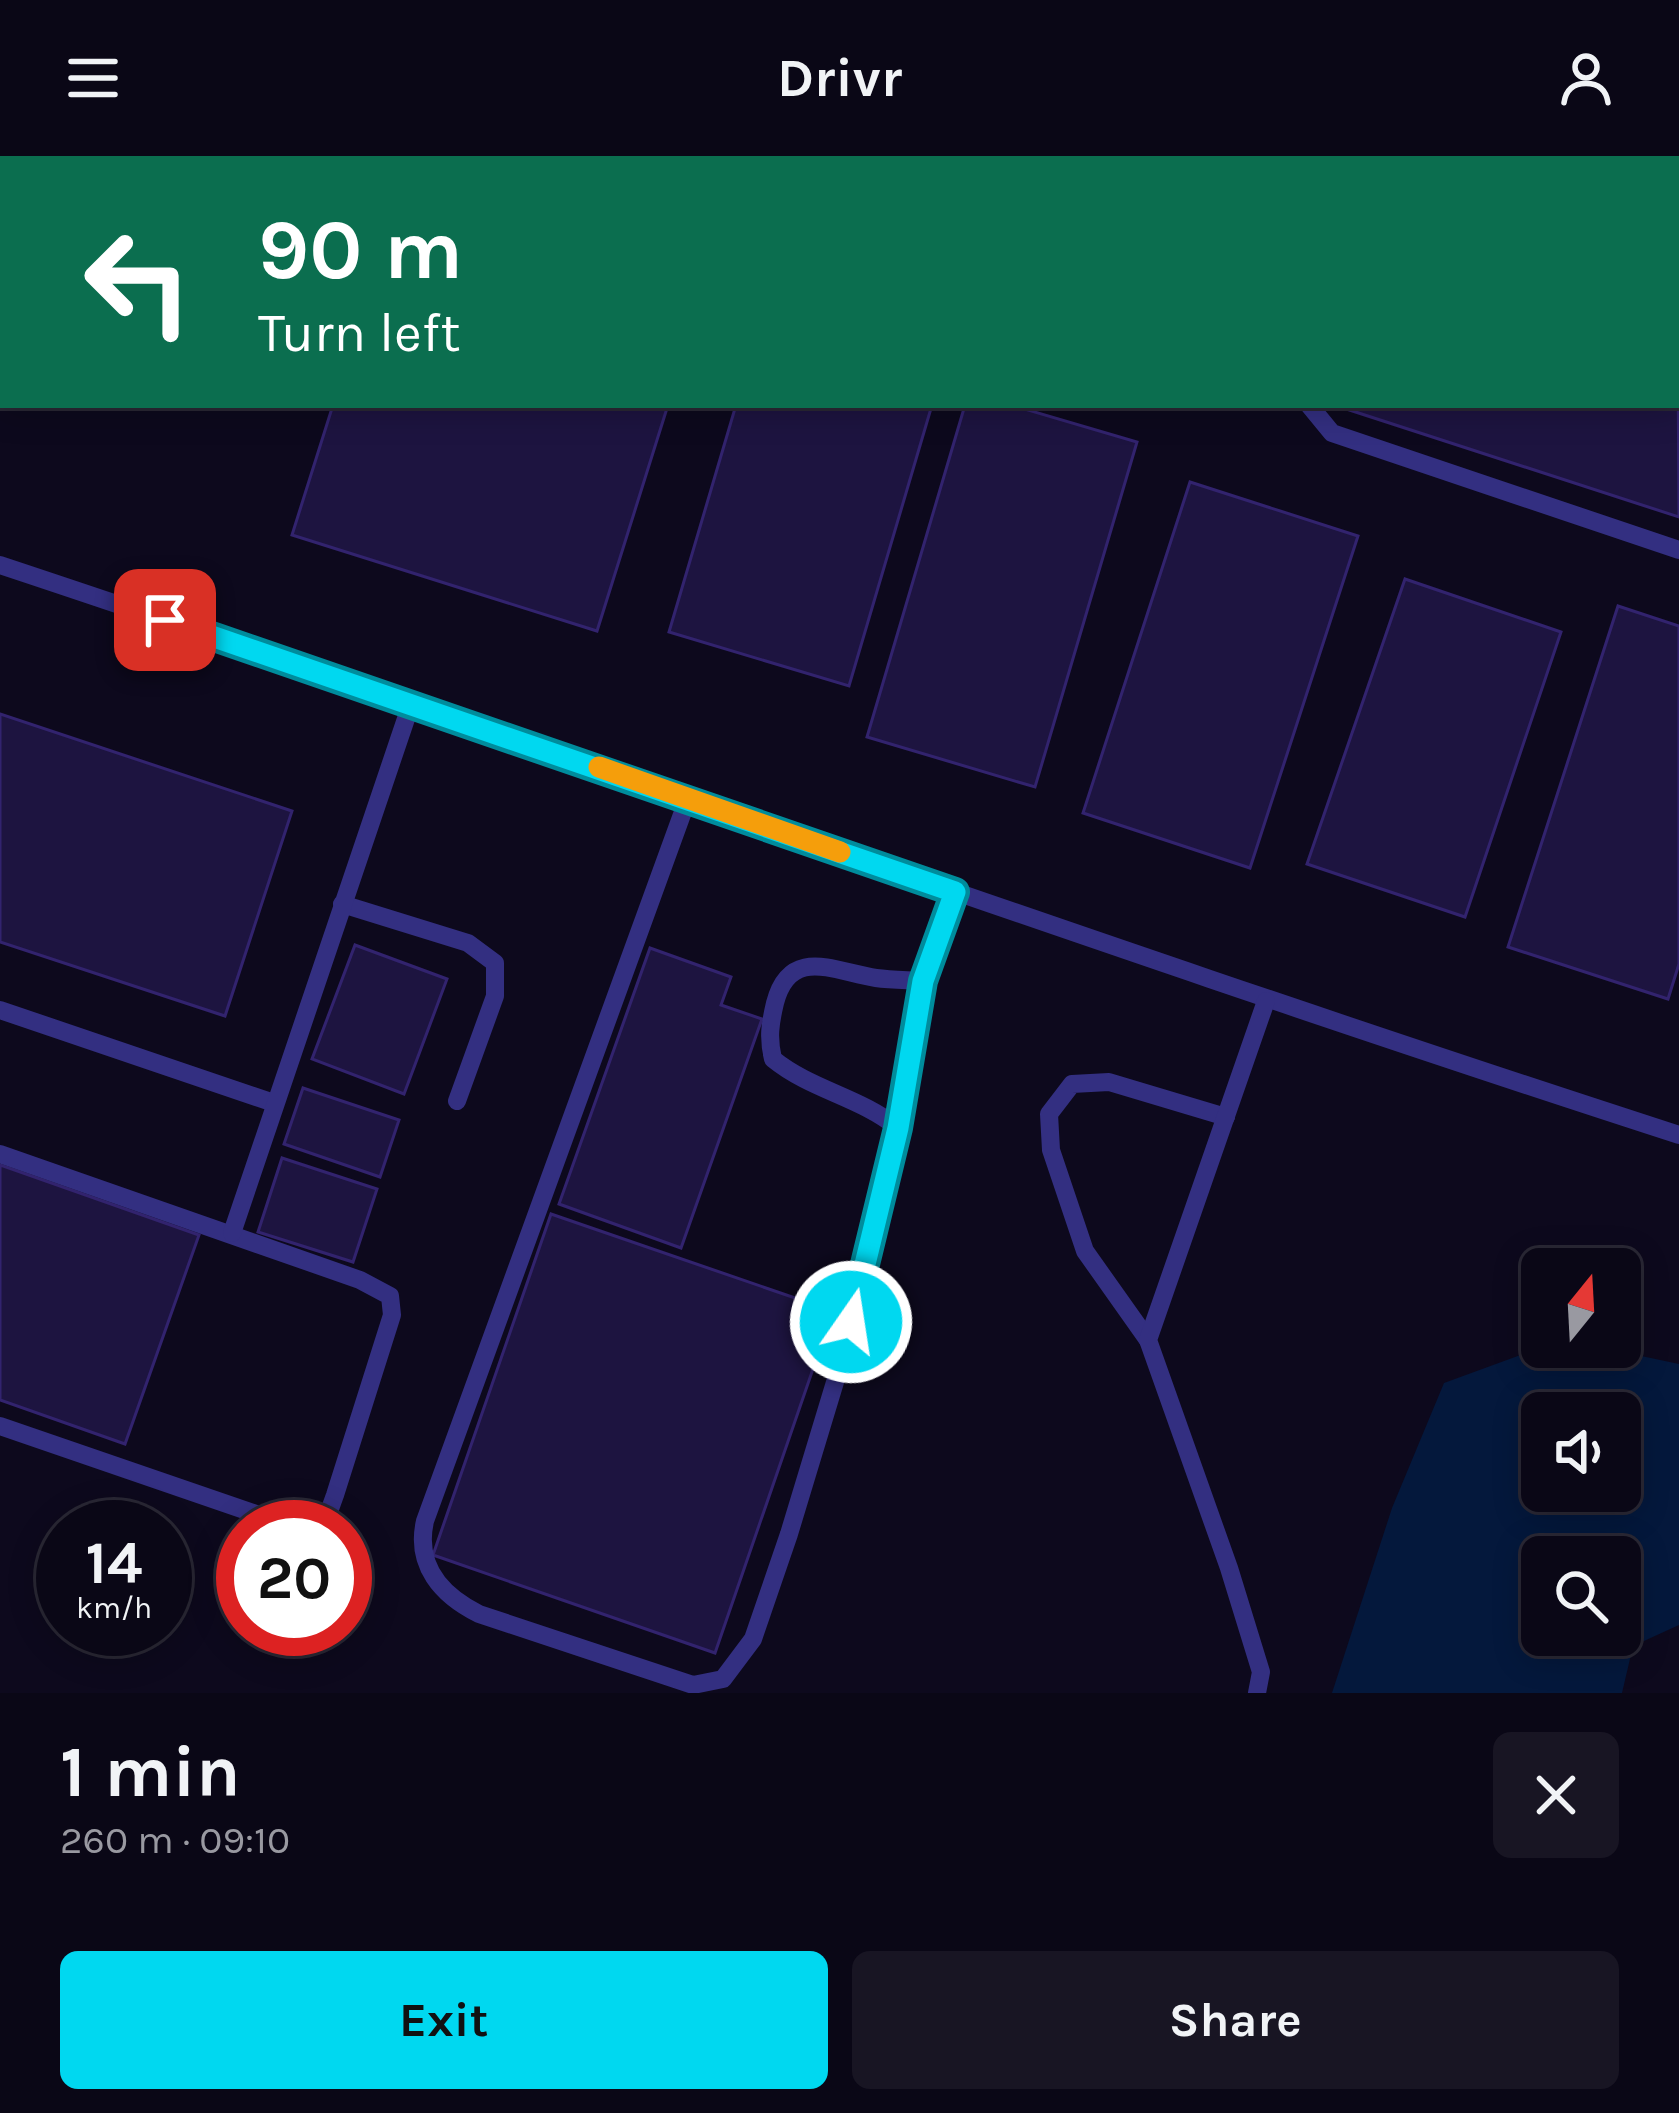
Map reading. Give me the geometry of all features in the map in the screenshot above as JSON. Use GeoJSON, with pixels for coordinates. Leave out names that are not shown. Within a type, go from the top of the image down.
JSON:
{"type":"FeatureCollection","features":[{"type":"Feature","properties":{"kind":"lane"},"geometry":{"type":"LineString","coordinates":[[1311,408],[1332,433],[1679,550]]}},
{"type":"Feature","properties":{"kind":"lane"},"geometry":{"type":"LineString","coordinates":[[0,565],[412,701],[1266,1001],[1679,1135]]}},
{"type":"Feature","properties":{"kind":"lane"},"geometry":{"type":"LineString","coordinates":[[232,1233],[412,701]]}},
{"type":"Feature","properties":{"kind":"lane"},"geometry":{"type":"LineString","coordinates":[[688,798],[425,1521],[424,1553],[440,1588],[479,1613],[693,1685],[723,1679],[753,1639],[842,1359],[898,1128],[923,981],[955,892]]}},
{"type":"Feature","properties":{"kind":"lane"},"geometry":{"type":"LineString","coordinates":[[342,904],[468,944],[495,963],[495,996],[457,1101]]}},
{"type":"Feature","properties":{"kind":"lane"},"geometry":{"type":"LineString","coordinates":[[898,1128],[873,1108],[792,1074],[773,1059],[768,1036],[780,984],[797,970],[819,965],[875,978],[923,981]]}},
{"type":"Feature","properties":{"kind":"lane"},"geometry":{"type":"LineString","coordinates":[[1148,1340],[1266,1001]]}},
{"type":"Feature","properties":{"kind":"lane"},"geometry":{"type":"LineString","coordinates":[[0,1010],[274,1103]]}},
{"type":"Feature","properties":{"kind":"lane"},"geometry":{"type":"LineString","coordinates":[[1226,1117],[1109,1082],[1072,1084],[1049,1114],[1051,1150],[1085,1252],[1148,1340],[1229,1568],[1261,1672],[1258,1693]]}},
{"type":"Feature","properties":{"kind":"lane"},"geometry":{"type":"LineString","coordinates":[[0,1154],[232,1233],[360,1280],[390,1296],[392,1315],[333,1500]]}},
{"type":"Feature","properties":{"kind":"lane"},"geometry":{"type":"LineString","coordinates":[[0,1426],[216,1500]]}},
{"type":"Feature","properties":{"kind":"water"},"geometry":{"type":"Polygon","coordinates":[[[1521,1355],[1521,1368],[1641,1368],[1641,1356],[1679,1364],[1679,1625],[1641,1642],[1641,1536],[1521,1536],[1521,1656],[1631,1656],[1622,1693],[1332,1693],[1392,1508],[1444,1383],[1521,1355]]]}},
{"type":"Feature","properties":{"kind":"building"},"geometry":{"type":"Polygon","coordinates":[[[332,408],[667,408],[597,631],[292,535],[332,408]]]}},
{"type":"Feature","properties":{"kind":"building"},"geometry":{"type":"Polygon","coordinates":[[[735,408],[931,408],[849,686],[669,632],[735,408]]]}},
{"type":"Feature","properties":{"kind":"building"},"geometry":{"type":"Polygon","coordinates":[[[964,408],[1021,408],[1137,442],[1035,787],[867,737],[964,408]]]}},
{"type":"Feature","properties":{"kind":"building"},"geometry":{"type":"Polygon","coordinates":[[[1343,408],[1678,408],[1679,517],[1343,408]]]}},
{"type":"Feature","properties":{"kind":"building"},"geometry":{"type":"Polygon","coordinates":[[[1190,482],[1358,536],[1250,868],[1083,813],[1190,482]]]}},
{"type":"Feature","properties":{"kind":"building"},"geometry":{"type":"Polygon","coordinates":[[[1405,579],[1561,632],[1465,917],[1307,864],[1405,579]]]}},
{"type":"Feature","properties":{"kind":"building"},"geometry":{"type":"Polygon","coordinates":[[[1618,606],[1679,626],[1679,964],[1668,999],[1508,947],[1618,606]]]}},
{"type":"Feature","properties":{"kind":"building"},"geometry":{"type":"Polygon","coordinates":[[[0,714],[292,811],[225,1016],[0,942],[0,714]]]}},
{"type":"Feature","properties":{"kind":"building"},"geometry":{"type":"Polygon","coordinates":[[[355,945],[447,979],[404,1094],[312,1059],[355,945]]]}},
{"type":"Feature","properties":{"kind":"building"},"geometry":{"type":"Polygon","coordinates":[[[650,948],[731,977],[721,1005],[762,1019],[681,1248],[559,1204],[650,948]]]}},
{"type":"Feature","properties":{"kind":"building"},"geometry":{"type":"Polygon","coordinates":[[[303,1088],[399,1120],[380,1177],[284,1144],[303,1088]]]}},
{"type":"Feature","properties":{"kind":"building"},"geometry":{"type":"Polygon","coordinates":[[[282,1158],[377,1189],[353,1262],[258,1232],[282,1158]]]}},
{"type":"Feature","properties":{"kind":"building"},"geometry":{"type":"Polygon","coordinates":[[[0,1165],[199,1235],[125,1444],[0,1400],[0,1165]]]}},
{"type":"Feature","properties":{"kind":"building"},"geometry":{"type":"Polygon","coordinates":[[[551,1214],[833,1311],[715,1653],[433,1555],[551,1214]]]}},
{"type":"Feature","properties":{"kind":"slow traffic"},"geometry":{"type":"LineString","coordinates":[[599,767],[840,852]]}},
{"type":"Feature","properties":{"kind":"route"},"geometry":{"type":"LineString","coordinates":[[165,620],[412,701],[955,892],[923,981],[898,1128],[851,1322]]}}]}
